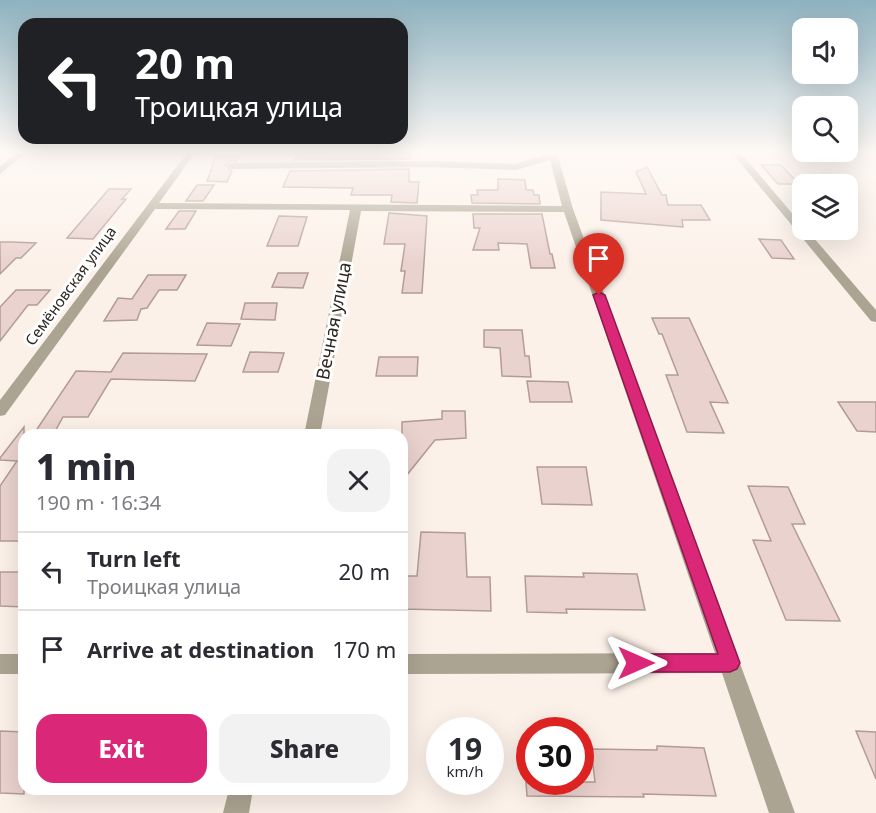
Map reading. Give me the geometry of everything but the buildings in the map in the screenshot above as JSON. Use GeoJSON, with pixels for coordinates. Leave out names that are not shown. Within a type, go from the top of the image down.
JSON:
{"type":"FeatureCollection","features":[{"type":"Feature","properties":{"kind":"street","name":"Семёновская улица"},"geometry":{"type":"LineString","coordinates":[[0,411],[162,191]]}},
{"type":"Feature","properties":{"kind":"street"},"geometry":{"type":"LineString","coordinates":[[563,191],[782,813]]}},
{"type":"Feature","properties":{"kind":"street"},"geometry":{"type":"LineString","coordinates":[[768,191],[876,318]]}},
{"type":"Feature","properties":{"kind":"street"},"geometry":{"type":"LineString","coordinates":[[151,206],[568,208]]}},
{"type":"Feature","properties":{"kind":"street","name":"Вечная улица"},"geometry":{"type":"LineString","coordinates":[[313,429],[356,207]]}},
{"type":"Feature","properties":{"kind":"street"},"geometry":{"type":"LineString","coordinates":[[408,664],[730,663]]}},
{"type":"Feature","properties":{"kind":"street"},"geometry":{"type":"LineString","coordinates":[[0,664],[18,664]]}},
{"type":"Feature","properties":{"kind":"street"},"geometry":{"type":"LineString","coordinates":[[236,813],[240,795]]}},
{"type":"Feature","properties":{"kind":"route"},"geometry":{"type":"LineString","coordinates":[[599,295],[730,663],[636,663]]}}]}
